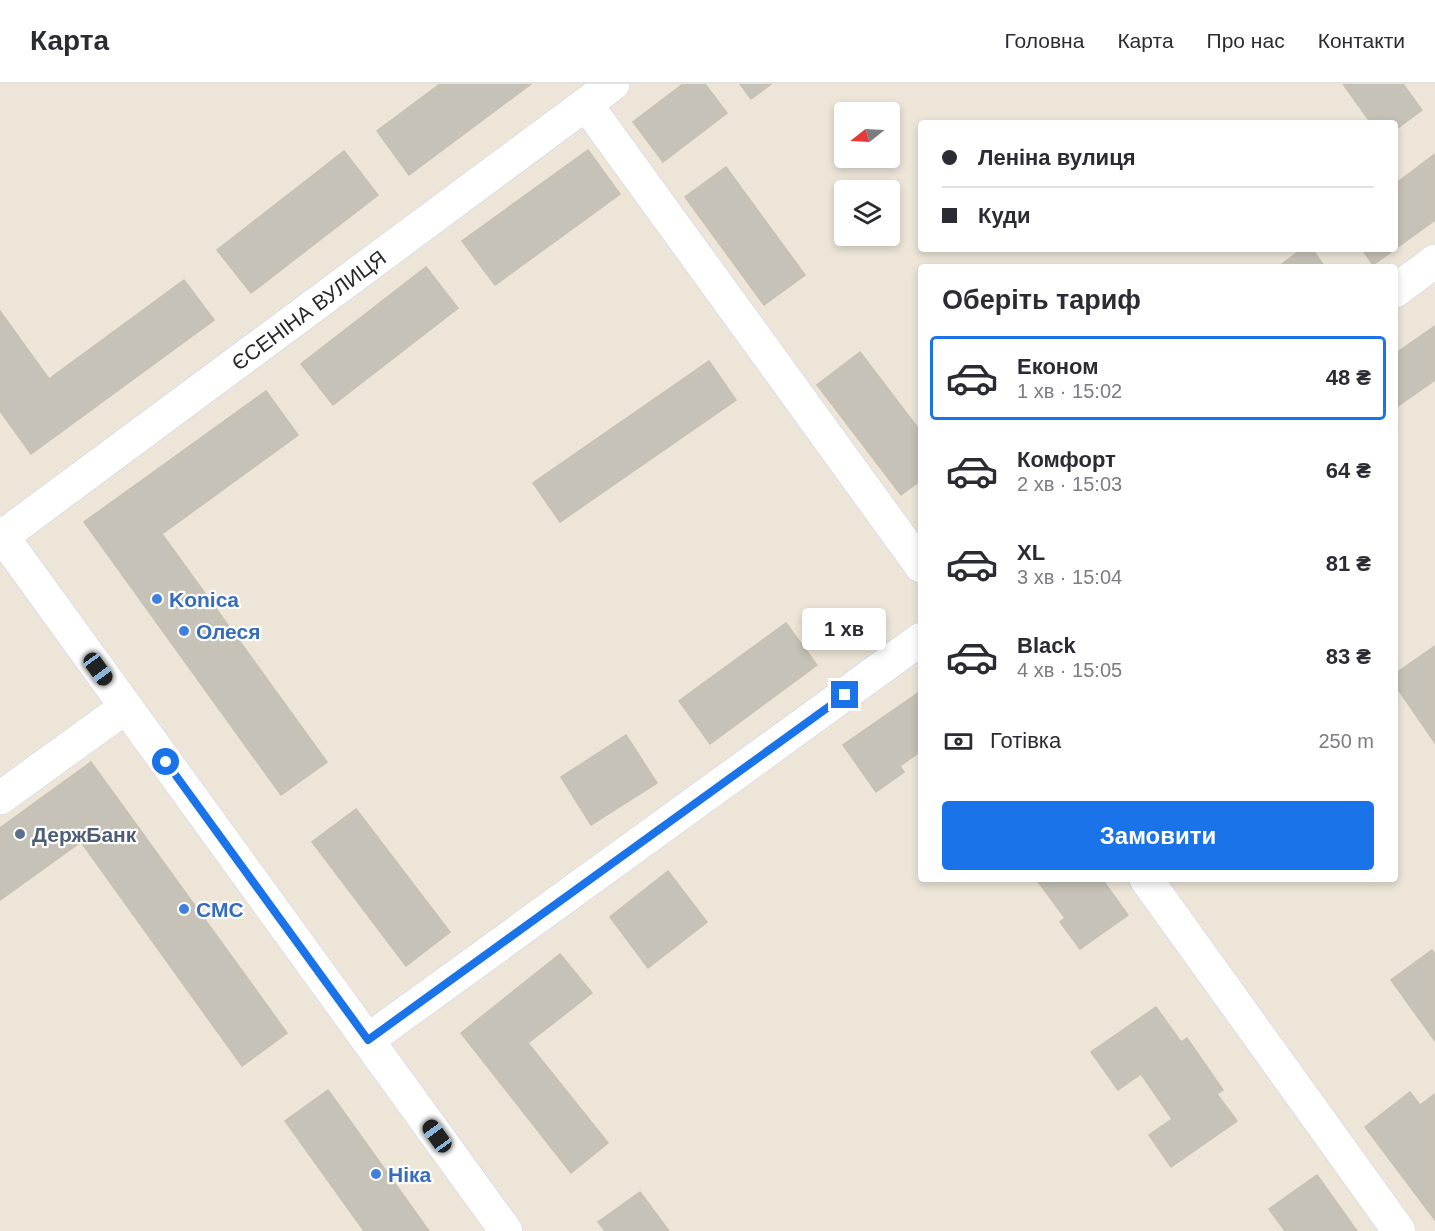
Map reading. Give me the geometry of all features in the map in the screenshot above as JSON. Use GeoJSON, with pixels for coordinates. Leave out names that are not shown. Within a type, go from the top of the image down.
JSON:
{"type":"FeatureCollection","features":[{"type":"Feature","properties":{"kind":"street","name":"ЄСЕНІНА ВУЛИЦЯ"},"geometry":{"type":"LineString","coordinates":[[1,534],[613,84]]}},
{"type":"Feature","properties":{"kind":"street"},"geometry":{"type":"LineString","coordinates":[[586,104],[918,562]]}},
{"type":"Feature","properties":{"kind":"street"},"geometry":{"type":"LineString","coordinates":[[1398,289],[1435,261]]}},
{"type":"Feature","properties":{"kind":"street"},"geometry":{"type":"LineString","coordinates":[[1,534],[506,1231]]}},
{"type":"Feature","properties":{"kind":"street"},"geometry":{"type":"LineString","coordinates":[[368,1040],[918,641]]}},
{"type":"Feature","properties":{"kind":"street"},"geometry":{"type":"LineString","coordinates":[[0,798],[126,706]]}},
{"type":"Feature","properties":{"kind":"street"},"geometry":{"type":"LineString","coordinates":[[1148,882],[1398,1231]]}},
{"type":"Feature","properties":{"kind":"building"},"geometry":{"type":"Polygon","coordinates":[[[440,84],[531,84],[409,175],[377,131],[440,84]]]}},
{"type":"Feature","properties":{"kind":"building"},"geometry":{"type":"Polygon","coordinates":[[[683,84],[705,84],[727,113],[663,162],[633,122],[683,84]]]}},
{"type":"Feature","properties":{"kind":"building"},"geometry":{"type":"Polygon","coordinates":[[[740,84],[771,84],[751,99],[740,84]]]}},
{"type":"Feature","properties":{"kind":"building"},"geometry":{"type":"Polygon","coordinates":[[[1343,84],[1403,84],[1422,110],[1398,128],[1398,120],[1369,120],[1343,84]]]}},
{"type":"Feature","properties":{"kind":"building"},"geometry":{"type":"Polygon","coordinates":[[[588,150],[620,194],[495,285],[462,241],[588,150]]]}},
{"type":"Feature","properties":{"kind":"building"},"geometry":{"type":"Polygon","coordinates":[[[344,151],[378,195],[251,293],[217,250],[344,151]]]}},
{"type":"Feature","properties":{"kind":"building"},"geometry":{"type":"Polygon","coordinates":[[[1435,154],[1435,220],[1398,247],[1398,182],[1435,154]]]}},
{"type":"Feature","properties":{"kind":"building"},"geometry":{"type":"Polygon","coordinates":[[[726,167],[805,275],[764,305],[685,197],[726,167]]]}},
{"type":"Feature","properties":{"kind":"building"},"geometry":{"type":"Polygon","coordinates":[[[1298,252],[1314,252],[1323,264],[1282,264],[1298,252]]]}},
{"type":"Feature","properties":{"kind":"building"},"geometry":{"type":"Polygon","coordinates":[[[1364,252],[1391,252],[1374,264],[1364,252]]]}},
{"type":"Feature","properties":{"kind":"building"},"geometry":{"type":"Polygon","coordinates":[[[426,267],[458,308],[333,405],[301,364],[426,267]]]}},
{"type":"Feature","properties":{"kind":"building"},"geometry":{"type":"Polygon","coordinates":[[[184,280],[214,320],[31,454],[0,411],[0,311],[49,379],[184,280]]]}},
{"type":"Feature","properties":{"kind":"building"},"geometry":{"type":"Polygon","coordinates":[[[1435,326],[1435,380],[1398,406],[1398,352],[1435,326]]]}},
{"type":"Feature","properties":{"kind":"building"},"geometry":{"type":"Polygon","coordinates":[[[860,352],[918,428],[918,482],[901,495],[817,385],[860,352]]]}},
{"type":"Feature","properties":{"kind":"building"},"geometry":{"type":"Polygon","coordinates":[[[709,361],[736,400],[560,522],[533,483],[709,361]]]}},
{"type":"Feature","properties":{"kind":"building"},"geometry":{"type":"Polygon","coordinates":[[[266,391],[298,435],[162,534],[327,762],[281,795],[84,522],[266,391]]]}},
{"type":"Feature","properties":{"kind":"building"},"geometry":{"type":"Polygon","coordinates":[[[786,623],[817,665],[710,744],[679,701],[786,623]]]}},
{"type":"Feature","properties":{"kind":"building"},"geometry":{"type":"Polygon","coordinates":[[[1435,646],[1435,743],[1398,689],[1398,672],[1435,646]]]}},
{"type":"Feature","properties":{"kind":"building"},"geometry":{"type":"Polygon","coordinates":[[[918,693],[918,753],[900,766],[904,772],[876,792],[843,745],[918,693]]]}},
{"type":"Feature","properties":{"kind":"building"},"geometry":{"type":"Polygon","coordinates":[[[626,735],[657,783],[591,825],[561,777],[626,735]]]}},
{"type":"Feature","properties":{"kind":"building"},"geometry":{"type":"Polygon","coordinates":[[[91,762],[287,1033],[242,1066],[81,842],[0,900],[0,828],[91,762]]]}},
{"type":"Feature","properties":{"kind":"building"},"geometry":{"type":"Polygon","coordinates":[[[356,809],[450,932],[406,966],[312,842],[356,809]]]}},
{"type":"Feature","properties":{"kind":"building"},"geometry":{"type":"Polygon","coordinates":[[[668,871],[707,922],[648,968],[610,917],[668,871]]]}},
{"type":"Feature","properties":{"kind":"building"},"geometry":{"type":"Polygon","coordinates":[[[1038,882],[1104,882],[1128,915],[1080,949],[1060,922],[1065,918],[1038,882]]]}},
{"type":"Feature","properties":{"kind":"building"},"geometry":{"type":"Polygon","coordinates":[[[1432,950],[1435,954],[1435,1041],[1391,980],[1432,950]]]}},
{"type":"Feature","properties":{"kind":"building"},"geometry":{"type":"Polygon","coordinates":[[[560,954],[592,993],[528,1043],[608,1143],[571,1173],[461,1033],[560,954]]]}},
{"type":"Feature","properties":{"kind":"building"},"geometry":{"type":"Polygon","coordinates":[[[1156,1007],[1181,1042],[1187,1038],[1223,1090],[1217,1094],[1237,1121],[1171,1167],[1149,1135],[1172,1119],[1141,1074],[1118,1090],[1091,1052],[1156,1007]]]}},
{"type":"Feature","properties":{"kind":"building"},"geometry":{"type":"Polygon","coordinates":[[[328,1090],[429,1231],[364,1231],[285,1121],[328,1090]]]}},
{"type":"Feature","properties":{"kind":"building"},"geometry":{"type":"Polygon","coordinates":[[[1410,1092],[1420,1105],[1435,1094],[1435,1220],[1365,1127],[1410,1092]]]}},
{"type":"Feature","properties":{"kind":"building"},"geometry":{"type":"Polygon","coordinates":[[[1317,1175],[1357,1231],[1285,1231],[1269,1209],[1317,1175]]]}},
{"type":"Feature","properties":{"kind":"building"},"geometry":{"type":"Polygon","coordinates":[[[640,1192],[669,1231],[605,1231],[598,1222],[640,1192]]]}},
{"type":"Feature","properties":{"kind":"place","name":"Konica"},"geometry":{"type":"Point","coordinates":[157,599]}},
{"type":"Feature","properties":{"kind":"place","name":"Олеся"},"geometry":{"type":"Point","coordinates":[184,631]}},
{"type":"Feature","properties":{"kind":"place","name":"ДержБанк"},"geometry":{"type":"Point","coordinates":[20,834]}},
{"type":"Feature","properties":{"kind":"place","name":"СМС"},"geometry":{"type":"Point","coordinates":[184,909]}},
{"type":"Feature","properties":{"kind":"place","name":"Ніка"},"geometry":{"type":"Point","coordinates":[376,1174]}},
{"type":"Feature","properties":{"kind":"route"},"geometry":{"type":"LineString","coordinates":[[166,762],[368,1040],[845,695]]}}]}
